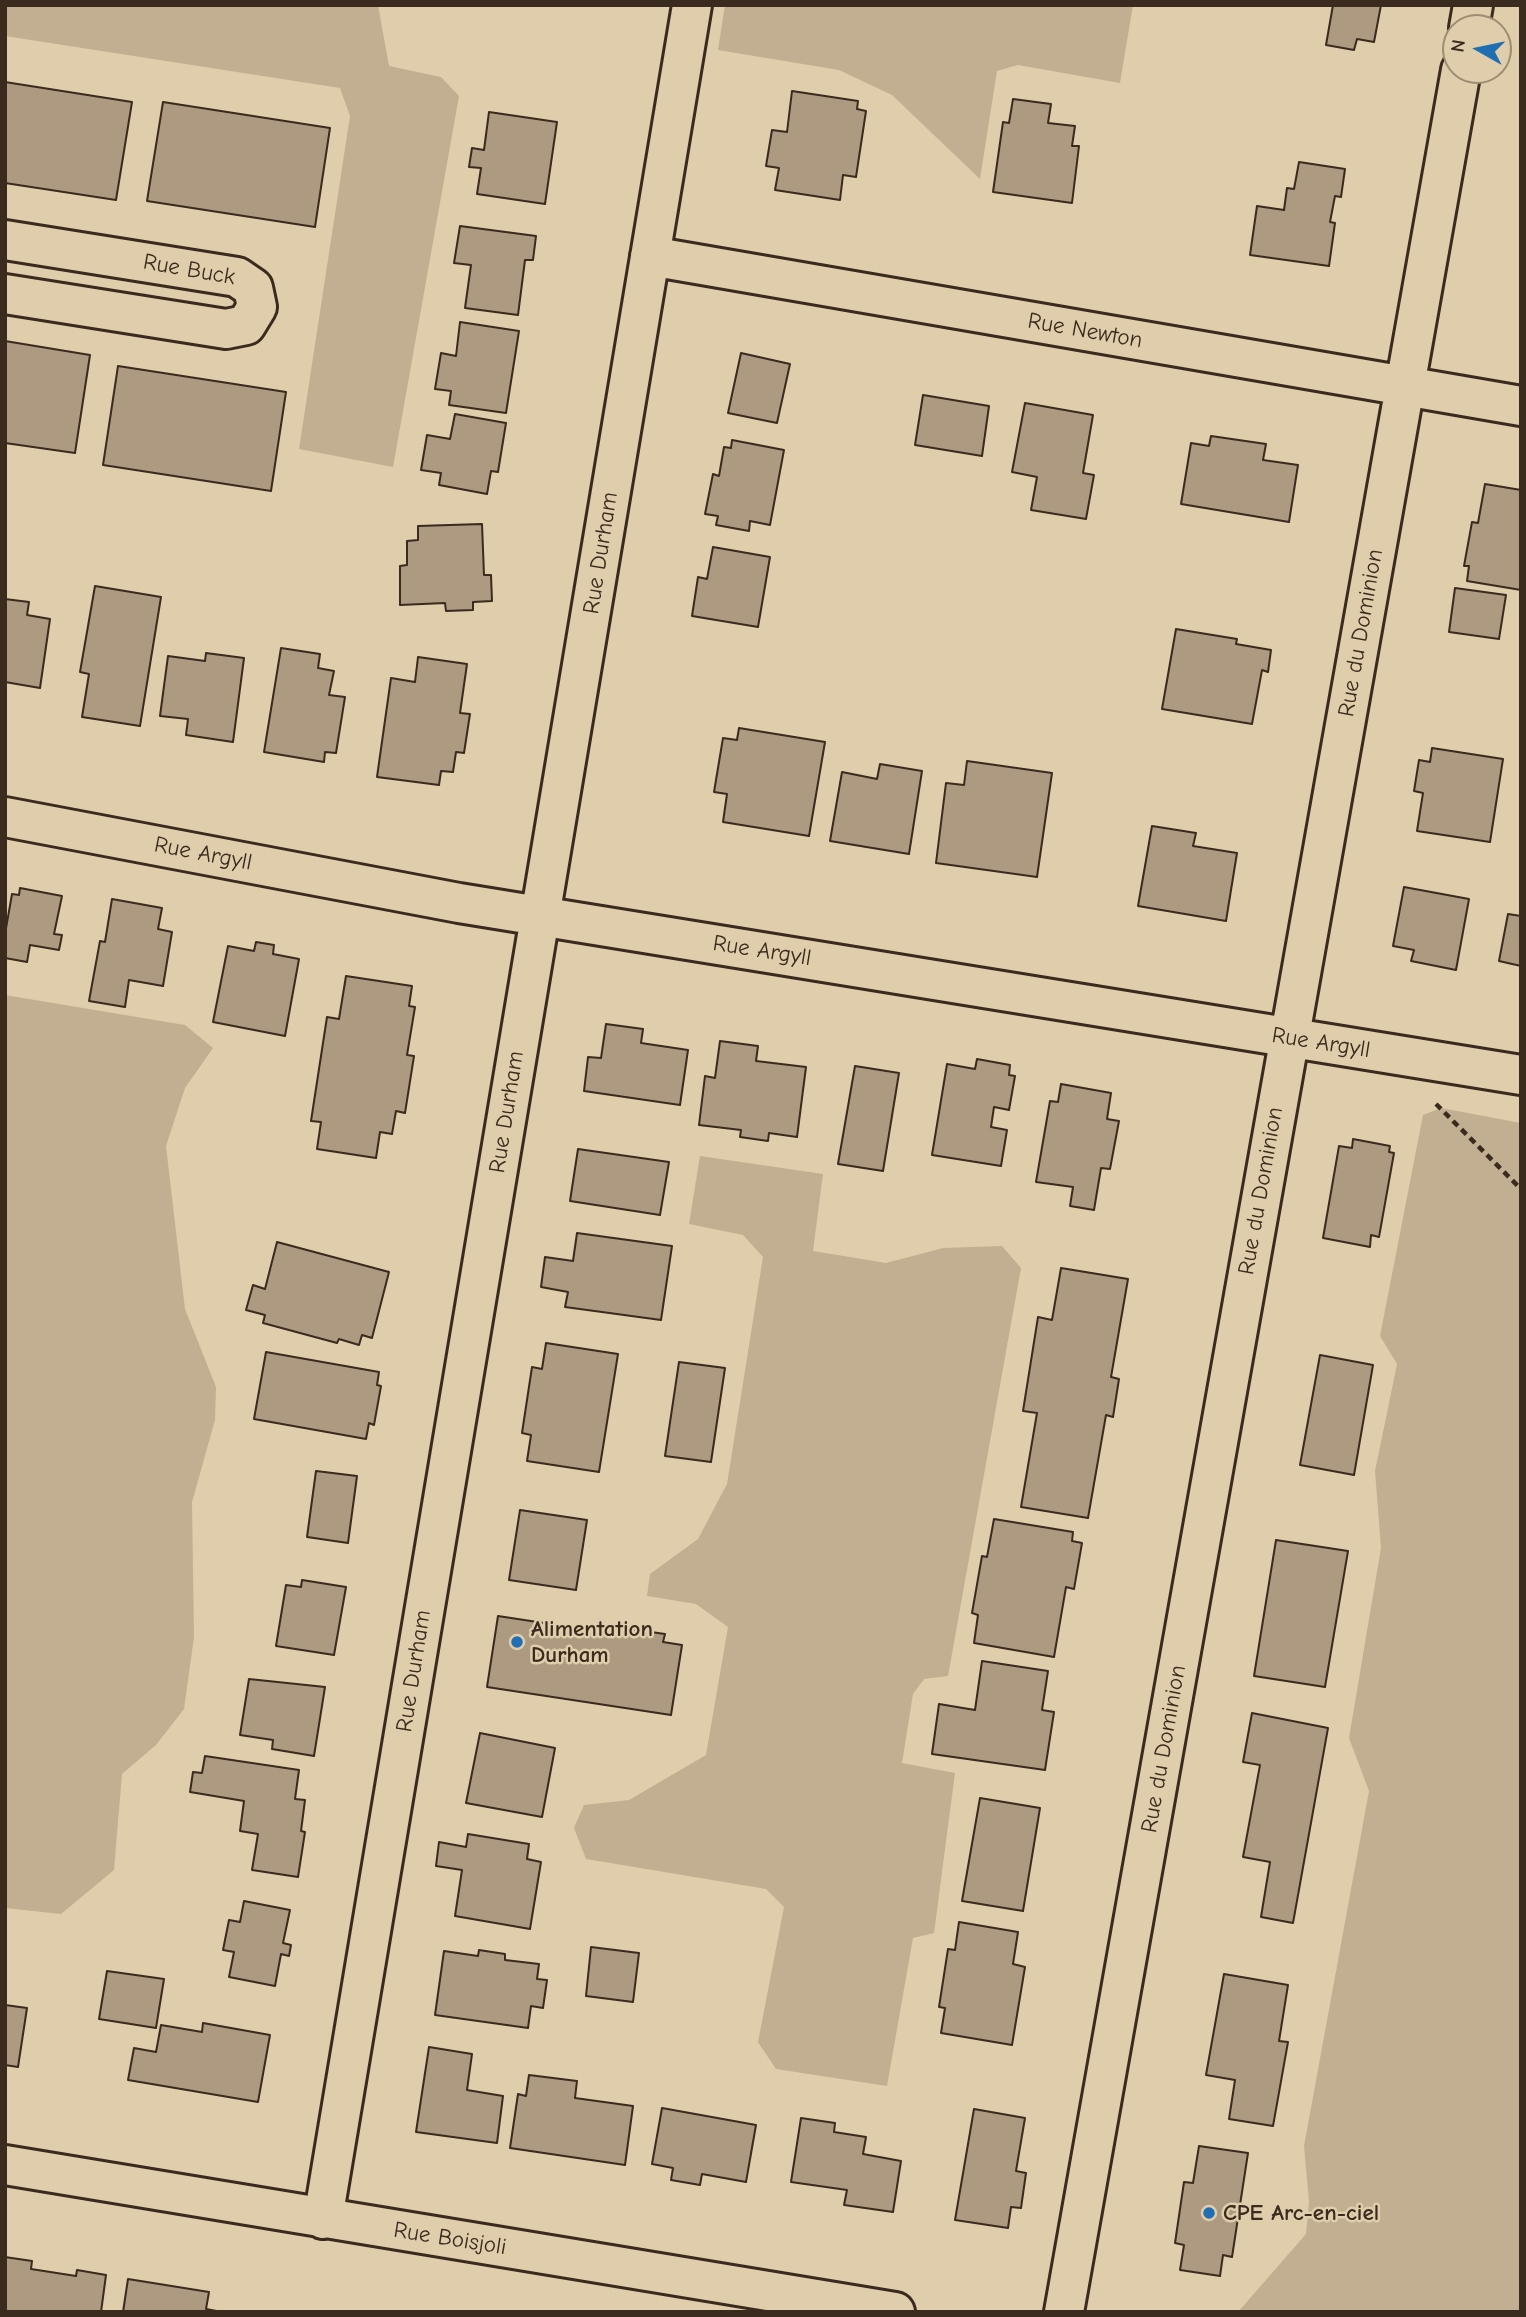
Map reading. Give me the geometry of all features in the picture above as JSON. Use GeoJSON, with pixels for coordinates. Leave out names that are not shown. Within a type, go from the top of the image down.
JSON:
{"type":"FeatureCollection","features":[{"type":"Feature","properties":{"kind":"street","name":"Rue Durham"},"geometry":{"type":"LineString","coordinates":[[323,2219],[692,5]]}},
{"type":"Feature","properties":{"kind":"street","name":"Rue du Dominion"},"geometry":{"type":"LineString","coordinates":[[1064,2312],[1459,84]]}},
{"type":"Feature","properties":{"kind":"street","name":"Rue Buck"},"geometry":{"type":"LineString","coordinates":[[5,240],[237,276],[253,288],[257,307],[246,325],[226,329],[5,294]]}},
{"type":"Feature","properties":{"kind":"street","name":"Rue Newton"},"geometry":{"type":"LineString","coordinates":[[650,256],[1521,406]]}},
{"type":"Feature","properties":{"kind":"street"},"geometry":{"type":"LineString","coordinates":[[108,310],[117,258]]}},
{"type":"Feature","properties":{"kind":"street","name":"Rue Argyll"},"geometry":{"type":"LineString","coordinates":[[5,817],[459,903],[1521,1075]]}},
{"type":"Feature","properties":{"kind":"street","name":"Rue Boisjoli"},"geometry":{"type":"LineString","coordinates":[[5,2165],[895,2312]]}},
{"type":"Feature","properties":{"kind":"path"},"geometry":{"type":"LineString","coordinates":[[1428,1060],[1423,1090],[1521,1189]]}},
{"type":"Feature","properties":{"kind":"shaded area"},"geometry":{"type":"Polygon","coordinates":[[[5,5],[378,5],[389,66],[441,77],[459,96],[393,467],[299,449],[350,116],[340,88],[5,36],[5,5]]]}},
{"type":"Feature","properties":{"kind":"shaded area"},"geometry":{"type":"Polygon","coordinates":[[[725,5],[1133,5],[1120,83],[1018,65],[997,71],[980,179],[892,95],[839,70],[718,50],[725,5]]]}},
{"type":"Feature","properties":{"kind":"shaded area"},"geometry":{"type":"Polygon","coordinates":[[[5,995],[185,1025],[213,1048],[185,1088],[166,1146],[185,1309],[216,1387],[215,1420],[192,1502],[194,1637],[184,1709],[156,1745],[122,1774],[114,1870],[61,1914],[5,1908],[5,995]]]}},
{"type":"Feature","properties":{"kind":"shaded area"},"geometry":{"type":"Polygon","coordinates":[[[1441,1108],[1521,1123],[1521,2312],[1238,2312],[1306,2234],[1309,2202],[1304,2146],[1369,1791],[1349,1738],[1381,1548],[1375,1471],[1397,1364],[1380,1336],[1423,1115],[1441,1108]]]}},
{"type":"Feature","properties":{"kind":"shaded area"},"geometry":{"type":"Polygon","coordinates":[[[700,1156],[823,1174],[813,1251],[886,1263],[943,1248],[1002,1246],[1021,1268],[948,1676],[924,1679],[913,1694],[902,1763],[955,1773],[934,1933],[913,1938],[887,2086],[776,2069],[758,2042],[784,1907],[766,1889],[586,1859],[574,1828],[584,1805],[629,1800],[706,1755],[728,1627],[696,1604],[647,1596],[650,1574],[698,1539],[727,1484],[763,1257],[743,1235],[689,1224],[700,1156]]]}},
{"type":"Feature","properties":{"kind":"building"},"geometry":{"type":"Polygon","coordinates":[[[1333,5],[1381,5],[1374,42],[1357,39],[1354,50],[1326,45],[1333,5]]]}},
{"type":"Feature","properties":{"kind":"building"},"geometry":{"type":"Polygon","coordinates":[[[5,82],[132,102],[116,200],[5,183],[5,82]]]}},
{"type":"Feature","properties":{"kind":"building"},"geometry":{"type":"Polygon","coordinates":[[[792,91],[858,101],[857,109],[866,111],[856,177],[843,175],[840,200],[775,190],[779,168],[766,166],[772,130],[787,132],[792,91]]]}},
{"type":"Feature","properties":{"kind":"building"},"geometry":{"type":"Polygon","coordinates":[[[1013,99],[1051,104],[1048,123],[1075,126],[1072,146],[1079,146],[1072,203],[993,192],[1003,122],[1009,123],[1013,99]]]}},
{"type":"Feature","properties":{"kind":"building"},"geometry":{"type":"Polygon","coordinates":[[[163,102],[330,128],[315,227],[147,201],[163,102]]]}},
{"type":"Feature","properties":{"kind":"building"},"geometry":{"type":"Polygon","coordinates":[[[489,112],[557,122],[545,204],[477,194],[481,168],[469,167],[472,148],[484,150],[489,112]]]}},
{"type":"Feature","properties":{"kind":"building"},"geometry":{"type":"Polygon","coordinates":[[[1299,162],[1345,169],[1341,197],[1335,196],[1330,222],[1335,223],[1329,266],[1250,255],[1257,206],[1284,210],[1287,188],[1294,189],[1299,162]]]}},
{"type":"Feature","properties":{"kind":"building"},"geometry":{"type":"Polygon","coordinates":[[[460,226],[536,236],[533,260],[525,260],[518,315],[465,308],[471,265],[454,263],[460,226]]]}},
{"type":"Feature","properties":{"kind":"building"},"geometry":{"type":"Polygon","coordinates":[[[460,322],[519,331],[506,413],[449,405],[451,391],[435,389],[441,353],[456,356],[460,322]]]}},
{"type":"Feature","properties":{"kind":"building"},"geometry":{"type":"Polygon","coordinates":[[[5,341],[90,355],[75,453],[5,443],[5,341]]]}},
{"type":"Feature","properties":{"kind":"building"},"geometry":{"type":"Polygon","coordinates":[[[741,353],[790,364],[777,423],[728,413],[741,353]]]}},
{"type":"Feature","properties":{"kind":"building"},"geometry":{"type":"Polygon","coordinates":[[[118,366],[286,392],[271,491],[103,465],[118,366]]]}},
{"type":"Feature","properties":{"kind":"building"},"geometry":{"type":"Polygon","coordinates":[[[923,395],[989,406],[982,456],[915,445],[923,395]]]}},
{"type":"Feature","properties":{"kind":"building"},"geometry":{"type":"Polygon","coordinates":[[[1025,403],[1093,415],[1083,473],[1094,475],[1086,519],[1031,510],[1037,477],[1012,472],[1025,403]]]}},
{"type":"Feature","properties":{"kind":"building"},"geometry":{"type":"Polygon","coordinates":[[[455,414],[506,423],[498,472],[491,471],[487,494],[439,485],[441,473],[421,470],[427,435],[450,439],[455,414]]]}},
{"type":"Feature","properties":{"kind":"building"},"geometry":{"type":"Polygon","coordinates":[[[1211,436],[1266,444],[1263,460],[1298,465],[1289,522],[1181,504],[1191,443],[1209,446],[1211,436]]]}},
{"type":"Feature","properties":{"kind":"building"},"geometry":{"type":"Polygon","coordinates":[[[732,440],[784,450],[770,525],[750,521],[749,531],[716,525],[718,516],[705,514],[713,474],[719,476],[724,447],[731,448],[732,440]]]}},
{"type":"Feature","properties":{"kind":"building"},"geometry":{"type":"Polygon","coordinates":[[[1485,484],[1521,490],[1521,590],[1467,581],[1469,566],[1464,566],[1472,522],[1478,523],[1485,484]]]}},
{"type":"Feature","properties":{"kind":"building"},"geometry":{"type":"Polygon","coordinates":[[[482,524],[484,575],[491,575],[492,601],[473,602],[473,610],[446,611],[445,603],[400,605],[400,566],[407,565],[407,541],[418,540],[418,526],[482,524]]]}},
{"type":"Feature","properties":{"kind":"building"},"geometry":{"type":"Polygon","coordinates":[[[713,547],[770,557],[758,627],[692,616],[698,577],[707,579],[713,547]]]}},
{"type":"Feature","properties":{"kind":"building"},"geometry":{"type":"Polygon","coordinates":[[[95,586],[161,597],[140,726],[82,717],[89,674],[80,672],[95,586]]]}},
{"type":"Feature","properties":{"kind":"building"},"geometry":{"type":"Polygon","coordinates":[[[1455,588],[1506,595],[1499,639],[1449,632],[1455,588]]]}},
{"type":"Feature","properties":{"kind":"building"},"geometry":{"type":"Polygon","coordinates":[[[5,599],[29,602],[27,615],[50,619],[40,688],[5,682],[5,599]]]}},
{"type":"Feature","properties":{"kind":"building"},"geometry":{"type":"Polygon","coordinates":[[[1176,629],[1237,639],[1236,644],[1271,650],[1268,672],[1262,670],[1252,724],[1162,709],[1176,629]]]}},
{"type":"Feature","properties":{"kind":"building"},"geometry":{"type":"Polygon","coordinates":[[[281,648],[320,654],[318,668],[334,671],[329,695],[345,697],[336,753],[325,752],[324,762],[264,752],[281,648]]]}},
{"type":"Feature","properties":{"kind":"building"},"geometry":{"type":"Polygon","coordinates":[[[206,653],[244,658],[233,742],[186,735],[188,719],[160,716],[168,656],[205,661],[206,653]]]}},
{"type":"Feature","properties":{"kind":"building"},"geometry":{"type":"Polygon","coordinates":[[[418,657],[467,664],[460,713],[470,714],[464,753],[456,752],[453,772],[441,771],[439,785],[377,777],[391,678],[415,682],[418,657]]]}},
{"type":"Feature","properties":{"kind":"building"},"geometry":{"type":"Polygon","coordinates":[[[739,728],[825,742],[809,836],[723,822],[727,794],[714,792],[723,738],[737,740],[739,728]]]}},
{"type":"Feature","properties":{"kind":"building"},"geometry":{"type":"Polygon","coordinates":[[[1432,748],[1503,759],[1490,842],[1417,831],[1423,793],[1414,791],[1419,760],[1430,762],[1432,748]]]}},
{"type":"Feature","properties":{"kind":"building"},"geometry":{"type":"Polygon","coordinates":[[[967,761],[1052,773],[1037,877],[936,863],[946,783],[964,785],[967,761]]]}},
{"type":"Feature","properties":{"kind":"building"},"geometry":{"type":"Polygon","coordinates":[[[880,764],[922,771],[909,854],[830,841],[842,772],[877,779],[880,764]]]}},
{"type":"Feature","properties":{"kind":"building"},"geometry":{"type":"Polygon","coordinates":[[[1152,826],[1196,833],[1193,846],[1237,853],[1226,921],[1138,906],[1152,826]]]}},
{"type":"Feature","properties":{"kind":"building"},"geometry":{"type":"Polygon","coordinates":[[[1404,887],[1469,899],[1456,970],[1411,961],[1414,950],[1393,946],[1404,887]]]}},
{"type":"Feature","properties":{"kind":"building"},"geometry":{"type":"Polygon","coordinates":[[[20,888],[62,896],[54,934],[62,935],[59,950],[30,945],[27,962],[5,958],[5,934],[12,894],[19,895],[20,888]]]}},
{"type":"Feature","properties":{"kind":"building"},"geometry":{"type":"Polygon","coordinates":[[[112,899],[162,908],[158,929],[172,932],[163,986],[129,980],[125,1007],[89,1001],[100,941],[105,942],[112,899]]]}},
{"type":"Feature","properties":{"kind":"building"},"geometry":{"type":"Polygon","coordinates":[[[1508,914],[1521,916],[1521,966],[1499,961],[1508,914]]]}},
{"type":"Feature","properties":{"kind":"building"},"geometry":{"type":"Polygon","coordinates":[[[256,942],[274,945],[273,954],[299,959],[285,1036],[213,1022],[228,946],[254,951],[256,942]]]}},
{"type":"Feature","properties":{"kind":"building"},"geometry":{"type":"Polygon","coordinates":[[[346,976],[412,986],[409,1006],[415,1007],[407,1055],[414,1056],[405,1113],[396,1111],[392,1134],[380,1132],[376,1158],[317,1149],[321,1122],[311,1121],[327,1017],[339,1019],[346,976]]]}},
{"type":"Feature","properties":{"kind":"building"},"geometry":{"type":"Polygon","coordinates":[[[606,1024],[643,1029],[641,1043],[688,1050],[680,1105],[584,1091],[588,1057],[601,1058],[606,1024]]]}},
{"type":"Feature","properties":{"kind":"building"},"geometry":{"type":"Polygon","coordinates":[[[720,1041],[758,1046],[756,1061],[806,1067],[797,1137],[769,1133],[768,1141],[740,1137],[741,1130],[699,1125],[705,1076],[715,1078],[720,1041]]]}},
{"type":"Feature","properties":{"kind":"building"},"geometry":{"type":"Polygon","coordinates":[[[977,1059],[1010,1065],[1009,1075],[1015,1076],[1009,1110],[994,1107],[991,1127],[1007,1130],[1001,1166],[932,1155],[947,1064],[975,1069],[977,1059]]]}},
{"type":"Feature","properties":{"kind":"building"},"geometry":{"type":"Polygon","coordinates":[[[855,1066],[899,1073],[883,1171],[838,1164],[855,1066]]]}},
{"type":"Feature","properties":{"kind":"building"},"geometry":{"type":"Polygon","coordinates":[[[1061,1084],[1111,1093],[1107,1119],[1119,1121],[1110,1169],[1101,1168],[1094,1210],[1070,1206],[1073,1187],[1036,1182],[1050,1101],[1058,1102],[1061,1084]]]}},
{"type":"Feature","properties":{"kind":"building"},"geometry":{"type":"Polygon","coordinates":[[[1353,1139],[1390,1146],[1389,1152],[1394,1153],[1379,1237],[1371,1235],[1370,1247],[1323,1238],[1339,1146],[1352,1148],[1353,1139]]]}},
{"type":"Feature","properties":{"kind":"building"},"geometry":{"type":"Polygon","coordinates":[[[578,1149],[669,1162],[660,1215],[570,1201],[578,1149]]]}},
{"type":"Feature","properties":{"kind":"building"},"geometry":{"type":"Polygon","coordinates":[[[577,1233],[672,1246],[661,1320],[565,1307],[568,1292],[541,1287],[545,1257],[573,1261],[577,1233]]]}},
{"type":"Feature","properties":{"kind":"building"},"geometry":{"type":"Polygon","coordinates":[[[277,1242],[389,1272],[372,1338],[362,1335],[359,1345],[339,1339],[337,1343],[263,1323],[265,1315],[246,1310],[253,1285],[265,1289],[277,1242]]]}},
{"type":"Feature","properties":{"kind":"building"},"geometry":{"type":"Polygon","coordinates":[[[1061,1268],[1128,1279],[1111,1377],[1119,1379],[1113,1417],[1106,1415],[1088,1518],[1021,1507],[1037,1413],[1023,1411],[1038,1317],[1052,1320],[1061,1268]]]}},
{"type":"Feature","properties":{"kind":"building"},"geometry":{"type":"Polygon","coordinates":[[[546,1343],[618,1354],[599,1472],[527,1461],[531,1435],[522,1433],[532,1367],[542,1369],[546,1343]]]}},
{"type":"Feature","properties":{"kind":"building"},"geometry":{"type":"Polygon","coordinates":[[[266,1352],[379,1372],[377,1385],[381,1386],[374,1425],[369,1423],[366,1439],[254,1419],[266,1352]]]}},
{"type":"Feature","properties":{"kind":"building"},"geometry":{"type":"Polygon","coordinates":[[[1320,1355],[1373,1365],[1354,1475],[1300,1465],[1320,1355]]]}},
{"type":"Feature","properties":{"kind":"building"},"geometry":{"type":"Polygon","coordinates":[[[679,1362],[725,1368],[711,1462],[665,1456],[679,1362]]]}},
{"type":"Feature","properties":{"kind":"building"},"geometry":{"type":"Polygon","coordinates":[[[316,1471],[357,1476],[348,1543],[307,1537],[316,1471]]]}},
{"type":"Feature","properties":{"kind":"building"},"geometry":{"type":"Polygon","coordinates":[[[520,1510],[587,1520],[576,1590],[509,1580],[520,1510]]]}},
{"type":"Feature","properties":{"kind":"building"},"geometry":{"type":"Polygon","coordinates":[[[994,1519],[1073,1532],[1072,1541],[1082,1543],[1074,1589],[1066,1587],[1054,1657],[974,1643],[978,1615],[972,1613],[982,1556],[987,1557],[994,1519]]]}},
{"type":"Feature","properties":{"kind":"building"},"geometry":{"type":"Polygon","coordinates":[[[1276,1540],[1348,1551],[1325,1687],[1254,1676],[1276,1540]]]}},
{"type":"Feature","properties":{"kind":"building"},"geometry":{"type":"Polygon","coordinates":[[[302,1580],[346,1587],[334,1655],[276,1646],[286,1585],[301,1587],[302,1580]]]}},
{"type":"Feature","properties":{"kind":"building"},"geometry":{"type":"Polygon","coordinates":[[[498,1616],[629,1636],[630,1629],[665,1634],[663,1642],[682,1645],[671,1715],[487,1687],[498,1616]]]}},
{"type":"Feature","properties":{"kind":"building"},"geometry":{"type":"Polygon","coordinates":[[[982,1661],[1048,1671],[1042,1710],[1054,1712],[1045,1770],[932,1754],[939,1704],[975,1710],[982,1661]]]}},
{"type":"Feature","properties":{"kind":"building"},"geometry":{"type":"Polygon","coordinates":[[[249,1679],[325,1687],[314,1756],[272,1749],[273,1740],[240,1735],[249,1679]]]}},
{"type":"Feature","properties":{"kind":"building"},"geometry":{"type":"Polygon","coordinates":[[[1252,1713],[1328,1728],[1293,1923],[1261,1917],[1270,1862],[1243,1857],[1260,1765],[1243,1762],[1252,1713]]]}},
{"type":"Feature","properties":{"kind":"building"},"geometry":{"type":"Polygon","coordinates":[[[480,1733],[555,1748],[542,1817],[466,1803],[480,1733]]]}},
{"type":"Feature","properties":{"kind":"building"},"geometry":{"type":"Polygon","coordinates":[[[205,1756],[299,1770],[295,1799],[305,1800],[301,1831],[305,1832],[298,1877],[252,1870],[258,1834],[240,1831],[244,1801],[190,1792],[193,1772],[202,1773],[205,1756]]]}},
{"type":"Feature","properties":{"kind":"building"},"geometry":{"type":"Polygon","coordinates":[[[980,1798],[1040,1808],[1023,1911],[962,1901],[980,1798]]]}},
{"type":"Feature","properties":{"kind":"building"},"geometry":{"type":"Polygon","coordinates":[[[468,1834],[529,1844],[527,1859],[541,1862],[530,1929],[455,1916],[462,1870],[436,1866],[439,1842],[466,1847],[468,1834]]]}},
{"type":"Feature","properties":{"kind":"building"},"geometry":{"type":"Polygon","coordinates":[[[244,1901],[290,1910],[283,1943],[291,1945],[289,1956],[281,1954],[275,1986],[229,1977],[234,1952],[223,1950],[229,1920],[240,1922],[244,1901]]]}},
{"type":"Feature","properties":{"kind":"building"},"geometry":{"type":"Polygon","coordinates":[[[959,1922],[1018,1932],[1013,1964],[1025,1967],[1012,2045],[941,2033],[945,2008],[939,2007],[948,1949],[955,1950],[959,1922]]]}},
{"type":"Feature","properties":{"kind":"building"},"geometry":{"type":"Polygon","coordinates":[[[591,1947],[639,1953],[633,2002],[586,1996],[591,1947]]]}},
{"type":"Feature","properties":{"kind":"building"},"geometry":{"type":"Polygon","coordinates":[[[479,1950],[505,1954],[505,1960],[539,1964],[537,1979],[547,1980],[543,2008],[531,2006],[528,2028],[435,2015],[444,1951],[478,1956],[479,1950]]]}},
{"type":"Feature","properties":{"kind":"building"},"geometry":{"type":"Polygon","coordinates":[[[107,1971],[164,1979],[156,2028],[99,2019],[107,1971]]]}},
{"type":"Feature","properties":{"kind":"building"},"geometry":{"type":"Polygon","coordinates":[[[1224,1974],[1288,1985],[1279,2041],[1288,2042],[1273,2126],[1229,2119],[1235,2080],[1206,2075],[1224,1974]]]}},
{"type":"Feature","properties":{"kind":"building"},"geometry":{"type":"Polygon","coordinates":[[[5,2005],[27,2008],[18,2067],[5,2065],[5,2005]]]}},
{"type":"Feature","properties":{"kind":"building"},"geometry":{"type":"Polygon","coordinates":[[[203,2023],[270,2035],[258,2102],[128,2080],[134,2048],[156,2052],[161,2025],[202,2032],[203,2023]]]}},
{"type":"Feature","properties":{"kind":"building"},"geometry":{"type":"Polygon","coordinates":[[[429,2047],[472,2054],[467,2090],[503,2096],[497,2143],[416,2132],[429,2047]]]}},
{"type":"Feature","properties":{"kind":"building"},"geometry":{"type":"Polygon","coordinates":[[[529,2075],[577,2081],[575,2098],[633,2106],[625,2165],[510,2148],[518,2094],[526,2096],[529,2075]]]}},
{"type":"Feature","properties":{"kind":"building"},"geometry":{"type":"Polygon","coordinates":[[[662,2108],[756,2125],[746,2182],[702,2174],[700,2185],[671,2180],[673,2168],[652,2164],[662,2108]]]}},
{"type":"Feature","properties":{"kind":"building"},"geometry":{"type":"Polygon","coordinates":[[[974,2109],[1025,2118],[1016,2171],[1026,2173],[1021,2208],[1011,2207],[1008,2228],[955,2220],[974,2109]]]}},
{"type":"Feature","properties":{"kind":"building"},"geometry":{"type":"Polygon","coordinates":[[[801,2118],[835,2123],[834,2132],[866,2137],[863,2154],[901,2161],[893,2212],[844,2205],[847,2190],[791,2182],[801,2118]]]}},
{"type":"Feature","properties":{"kind":"building","name":"CPE Arc-en-ciel"},"geometry":{"type":"Polygon","coordinates":[[[1199,2146],[1248,2153],[1232,2257],[1223,2255],[1220,2276],[1180,2270],[1184,2245],[1175,2243],[1184,2182],[1193,2183],[1199,2146]]]}},
{"type":"Feature","properties":{"kind":"building"},"geometry":{"type":"Polygon","coordinates":[[[5,2257],[32,2261],[31,2269],[76,2276],[77,2270],[106,2275],[101,2312],[5,2312],[5,2257]]]}},
{"type":"Feature","properties":{"kind":"building"},"geometry":{"type":"Polygon","coordinates":[[[128,2279],[209,2292],[206,2309],[222,2312],[123,2312],[128,2279]]]}},
{"type":"Feature","properties":{"kind":"place","name":"Alimentation Durham"},"geometry":{"type":"Point","coordinates":[517,1642]}},
{"type":"Feature","properties":{"kind":"place","name":"CPE Arc-en-ciel"},"geometry":{"type":"Point","coordinates":[1209,2213]}}]}
